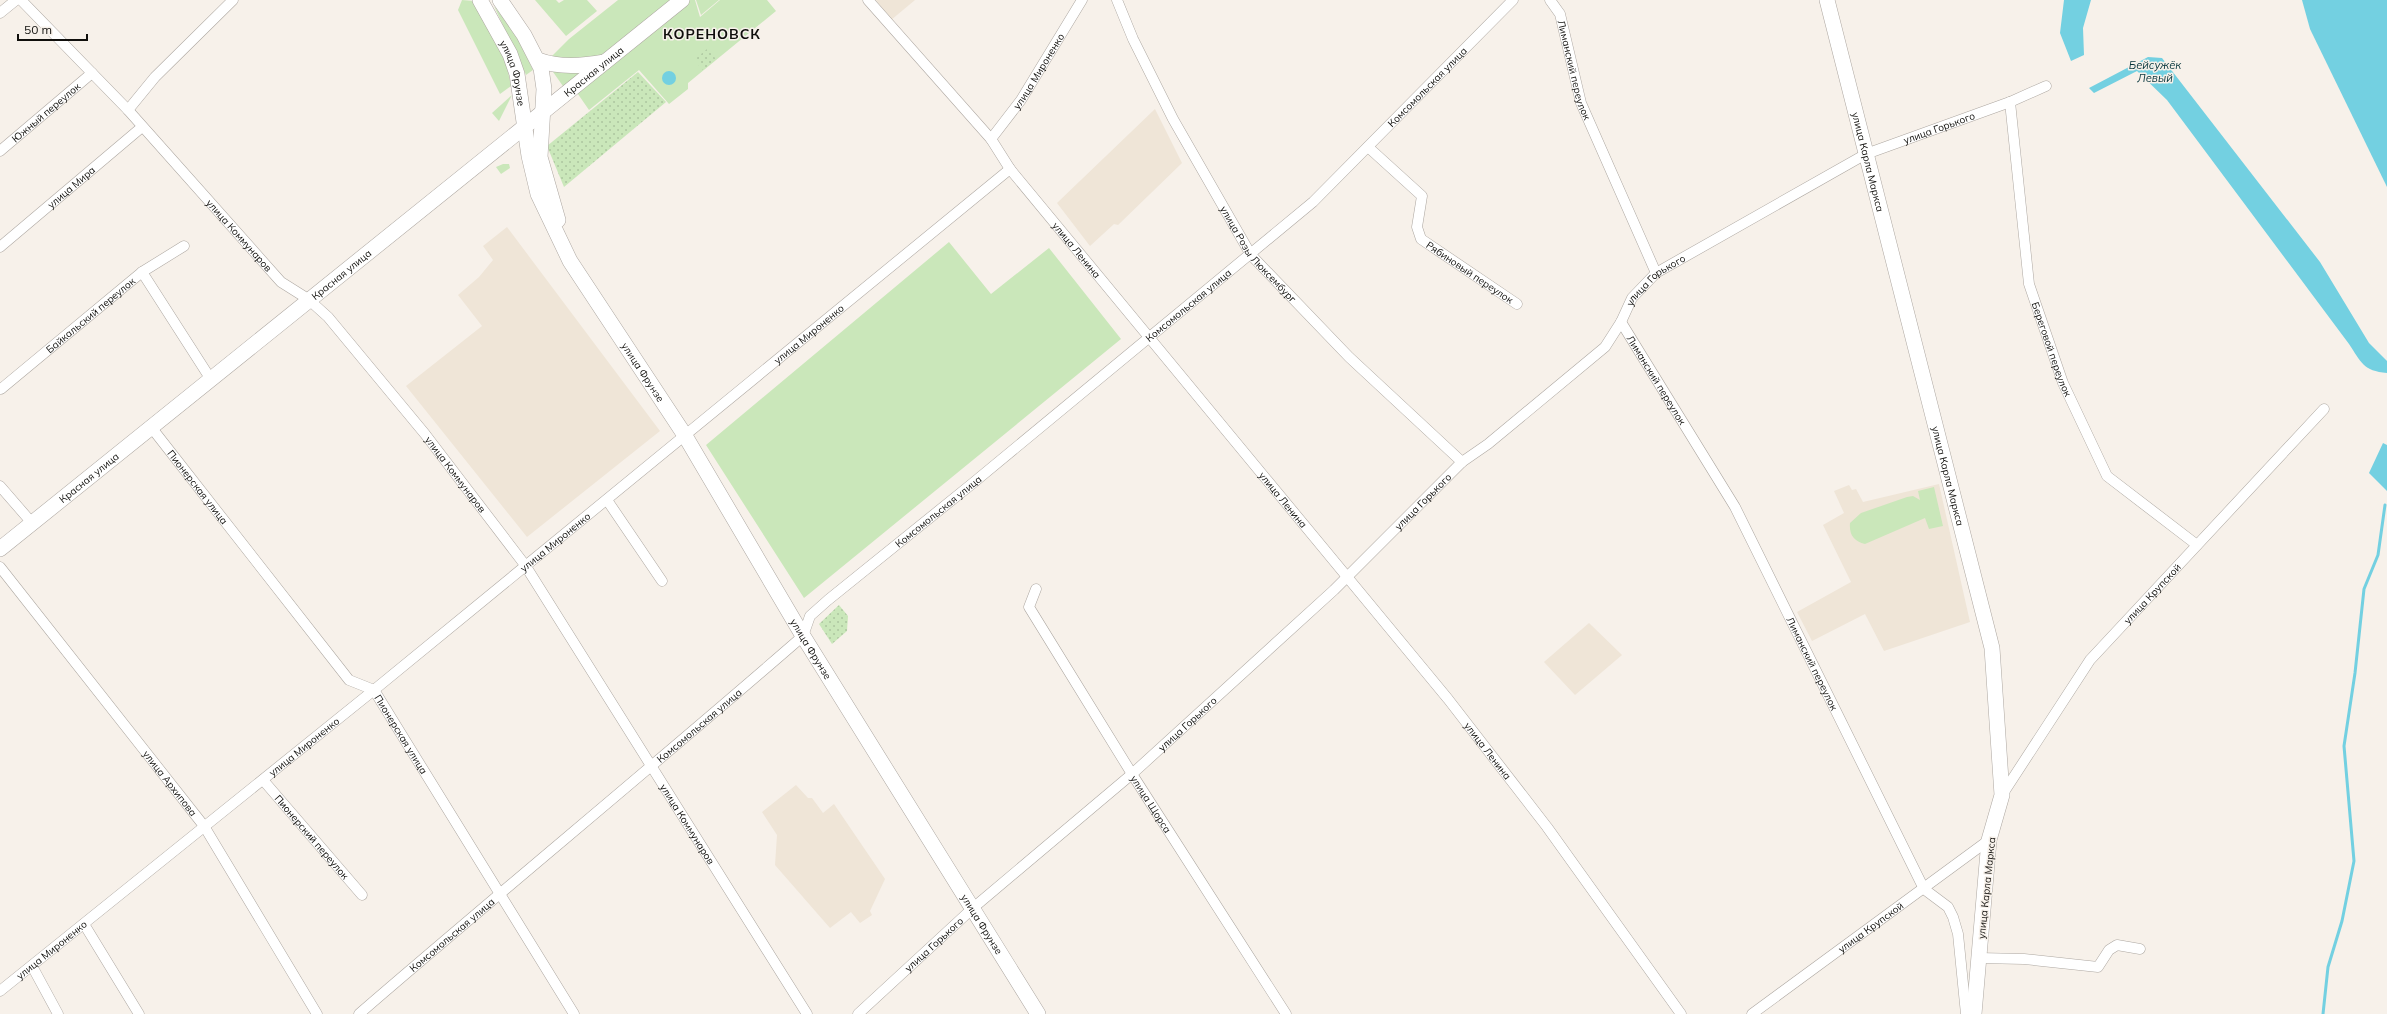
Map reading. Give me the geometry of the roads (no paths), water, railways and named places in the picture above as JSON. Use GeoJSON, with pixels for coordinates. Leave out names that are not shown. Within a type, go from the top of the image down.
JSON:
{"type":"FeatureCollection","features":[{"type":"Feature","properties":{"kind":"main road","name":"улица Фрунзе"},"geometry":{"type":"LineString","coordinates":[[480,0],[510,54],[517,74],[530,164],[538,194],[570,261],[586,283],[684,434],[803,636],[1038,1014]]}},
{"type":"Feature","properties":{"kind":"main road","name":"улица Фрунзе"},"geometry":{"type":"LineString","coordinates":[[500,0],[514,19],[538,60],[544,89],[540,157],[559,221],[586,283]]}},
{"type":"Feature","properties":{"kind":"main road","name":"Красная улица"},"geometry":{"type":"LineString","coordinates":[[0,549],[308,299],[525,128],[682,0]]}},
{"type":"Feature","properties":{"kind":"main road","name":"улица Карла Маркса"},"geometry":{"type":"LineString","coordinates":[[1827,0],[1992,648],[2002,795],[1990,840],[1974,1014]]}},
{"type":"Feature","properties":{"kind":"main road"},"geometry":{"type":"LineString","coordinates":[[538,60],[556,65],[573,66],[606,62]]}},
{"type":"Feature","properties":{"kind":"street"},"geometry":{"type":"LineString","coordinates":[[0,13],[16,0]]}},
{"type":"Feature","properties":{"kind":"street","name":"улица Коммунаров"},"geometry":{"type":"LineString","coordinates":[[21,0],[128,110],[281,282],[308,299],[328,317],[425,434],[525,565],[807,1014]]}},
{"type":"Feature","properties":{"kind":"street"},"geometry":{"type":"LineString","coordinates":[[128,110],[155,77],[233,0]]}},
{"type":"Feature","properties":{"kind":"street","name":"улица Ленина"},"geometry":{"type":"LineString","coordinates":[[868,0],[991,139],[1010,169],[1448,699],[1548,827],[1682,1014]]}},
{"type":"Feature","properties":{"kind":"street","name":"улица Мироненко"},"geometry":{"type":"LineString","coordinates":[[991,139],[1021,100],[1082,0]]}},
{"type":"Feature","properties":{"kind":"street","name":"улица Розы Люксембург"},"geometry":{"type":"LineString","coordinates":[[1117,0],[1132,39],[1173,119],[1251,255],[1349,357],[1462,462]]}},
{"type":"Feature","properties":{"kind":"street","name":"Комсомольская улица"},"geometry":{"type":"LineString","coordinates":[[359,1014],[500,892],[652,766],[803,636],[810,616],[828,600],[1251,255],[1313,202],[1513,0]]}},
{"type":"Feature","properties":{"kind":"street","name":"Лиманский переулок"},"geometry":{"type":"LineString","coordinates":[[1550,0],[1560,14],[1581,103],[1656,273]]}},
{"type":"Feature","properties":{"kind":"street","name":"Южный переулок"},"geometry":{"type":"LineString","coordinates":[[0,151],[92,73]]}},
{"type":"Feature","properties":{"kind":"street","name":"улица Горького"},"geometry":{"type":"LineString","coordinates":[[858,1014],[973,908],[1132,774],[1346,577],[1462,462],[1488,444],[1605,347],[1621,322],[1632,298],[1656,273],[1866,154],[2010,102],[2046,86]]}},
{"type":"Feature","properties":{"kind":"street","name":"Береговой переулок"},"geometry":{"type":"LineString","coordinates":[[2010,102],[2029,284],[2063,383],[2107,476],[2197,546]]}},
{"type":"Feature","properties":{"kind":"street","name":"улица Мира"},"geometry":{"type":"LineString","coordinates":[[0,248],[142,127]]}},
{"type":"Feature","properties":{"kind":"street","name":"Рябиновый переулок"},"geometry":{"type":"LineString","coordinates":[[1368,147],[1422,196],[1416,227],[1421,239],[1517,304]]}},
{"type":"Feature","properties":{"kind":"street","name":"улица Мироненко"},"geometry":{"type":"LineString","coordinates":[[0,991],[374,690],[525,565],[607,500],[684,434],[1010,169]]}},
{"type":"Feature","properties":{"kind":"street","name":"Байкальский переулок"},"geometry":{"type":"LineString","coordinates":[[1,389],[142,272],[184,246]]}},
{"type":"Feature","properties":{"kind":"street"},"geometry":{"type":"LineString","coordinates":[[142,272],[210,378]]}},
{"type":"Feature","properties":{"kind":"street","name":"Лиманский переулок"},"geometry":{"type":"LineString","coordinates":[[1621,322],[1735,507],[1924,889],[1948,907],[1958,934],[1966,1014]]}},
{"type":"Feature","properties":{"kind":"street","name":"улица Крупской"},"geometry":{"type":"LineString","coordinates":[[2002,795],[2090,660],[2324,409]]}},
{"type":"Feature","properties":{"kind":"street","name":"Пионерская улица"},"geometry":{"type":"LineString","coordinates":[[151,427],[349,680],[374,690],[574,1014]]}},
{"type":"Feature","properties":{"kind":"street"},"geometry":{"type":"LineString","coordinates":[[0,486],[32,523]]}},
{"type":"Feature","properties":{"kind":"street"},"geometry":{"type":"LineString","coordinates":[[607,500],[662,581]]}},
{"type":"Feature","properties":{"kind":"street","name":"улица Архипова"},"geometry":{"type":"LineString","coordinates":[[0,567],[204,826],[316,1014]]}},
{"type":"Feature","properties":{"kind":"street","name":"улица Щорса"},"geometry":{"type":"LineString","coordinates":[[1036,589],[1030,607],[1132,774],[1286,1014]]}},
{"type":"Feature","properties":{"kind":"street","name":"Пионерский переулок"},"geometry":{"type":"LineString","coordinates":[[263,780],[362,894]]}},
{"type":"Feature","properties":{"kind":"street","name":"улица Крупской"},"geometry":{"type":"LineString","coordinates":[[1752,1014],[1990,840]]}},
{"type":"Feature","properties":{"kind":"street"},"geometry":{"type":"LineString","coordinates":[[84,924],[138,1014]]}},
{"type":"Feature","properties":{"kind":"street"},"geometry":{"type":"LineString","coordinates":[[1979,958],[2031,960],[2098,967],[2108,950],[2117,945],[2140,949]]}},
{"type":"Feature","properties":{"kind":"street"},"geometry":{"type":"LineString","coordinates":[[32,966],[58,1014]]}},
{"type":"Feature","properties":{"kind":"water"},"geometry":{"type":"Polygon","coordinates":[[[2064,0],[2091,0],[2083,28],[2084,55],[2071,61],[2060,33],[2064,0]]]}},
{"type":"Feature","properties":{"kind":"water"},"geometry":{"type":"Polygon","coordinates":[[[2302,0],[2387,0],[2387,187],[2310,29],[2302,0]]]}},
{"type":"Feature","properties":{"kind":"water","name":"Бейсужёк Левый"},"geometry":{"type":"Polygon","coordinates":[[[2148,57],[2162,58],[2320,262],[2369,343],[2387,361],[2387,373],[2368,368],[2360,361],[2349,344],[2167,100],[2137,71],[2094,93],[2089,88],[2148,57]]]}},
{"type":"Feature","properties":{"kind":"water"},"geometry":{"type":"Polygon","coordinates":[[[666,71],[672,71],[676,75],[676,81],[672,85],[666,85],[662,81],[662,75],[666,71]]]}},
{"type":"Feature","properties":{"kind":"water"},"geometry":{"type":"Polygon","coordinates":[[[2383,443],[2387,445],[2387,491],[2369,473],[2383,443]]]}},
{"type":"Feature","properties":{"kind":"waterway"},"geometry":{"type":"LineString","coordinates":[[2323,1014],[2328,967],[2342,921],[2354,861],[2344,746],[2355,673],[2364,589],[2378,555],[2385,505]]}},
{"type":"Feature","properties":{"kind":"district","name":"КОРЕНОВСК"},"geometry":{"type":"Point","coordinates":[712,34]}}]}
